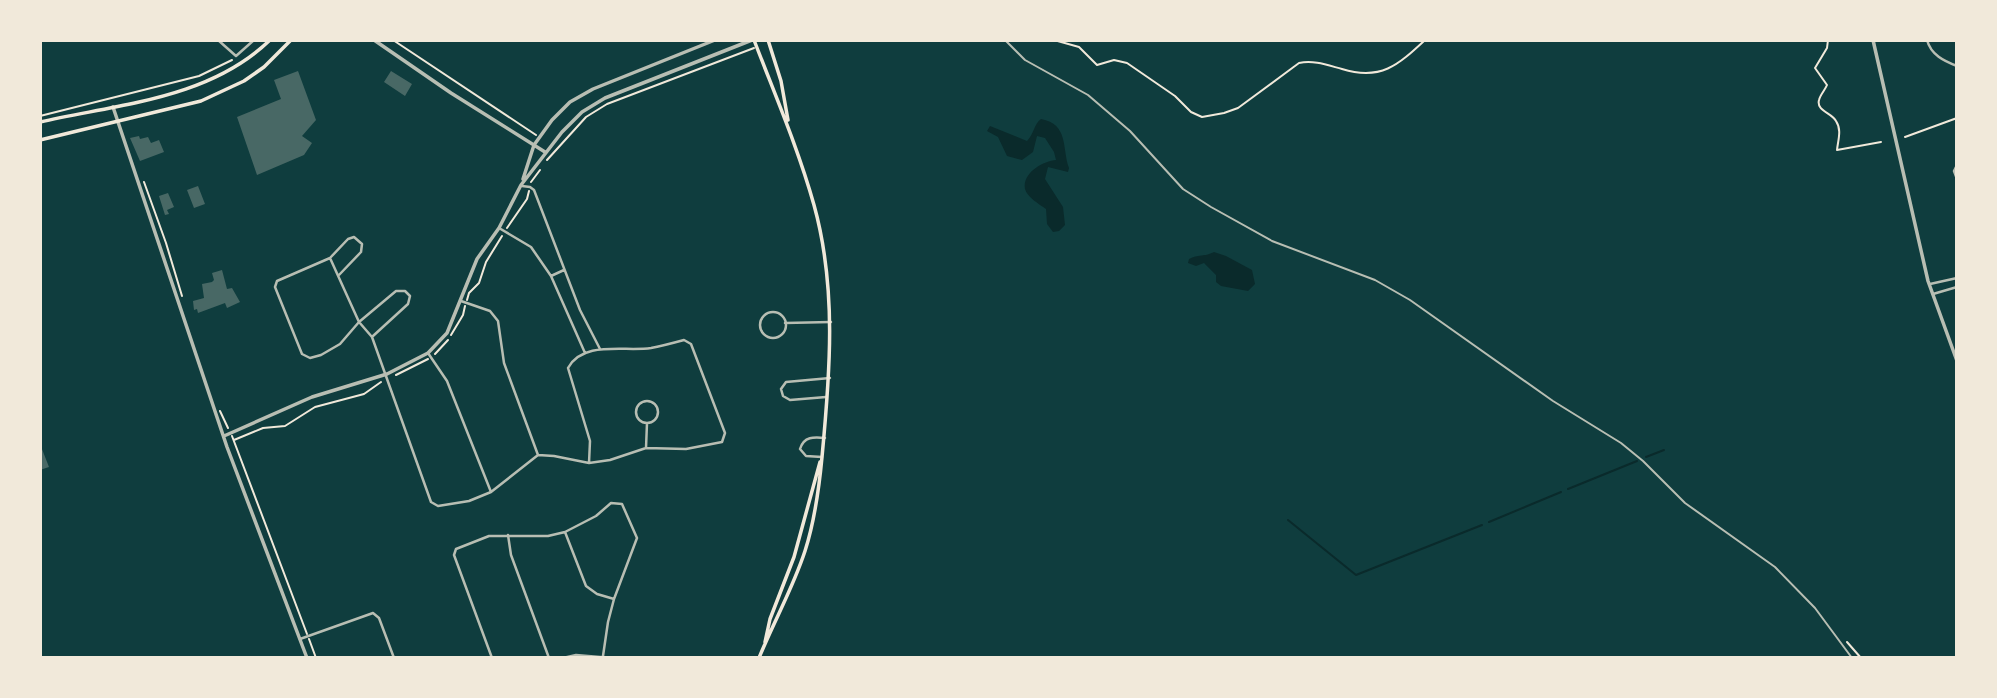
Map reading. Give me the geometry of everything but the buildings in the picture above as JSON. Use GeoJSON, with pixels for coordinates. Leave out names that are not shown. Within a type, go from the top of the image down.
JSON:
{"type":"FeatureCollection","features":[{"type":"Feature","properties":{"kind":"main road"},"geometry":{"type":"LineString","coordinates":[[40,122],[194,87],[236,67],[270,40]]}},
{"type":"Feature","properties":{"kind":"main road"},"geometry":{"type":"LineString","coordinates":[[40,140],[201,101],[244,81],[264,67],[291,40]]}},
{"type":"Feature","properties":{"kind":"main road"},"geometry":{"type":"LineString","coordinates":[[753,40],[788,125],[814,207],[825,265],[831,322],[830,378],[817,508],[797,575],[760,658]]}},
{"type":"Feature","properties":{"kind":"main road"},"geometry":{"type":"LineString","coordinates":[[768,40],[783,87],[788,125]]}},
{"type":"Feature","properties":{"kind":"main road"},"geometry":{"type":"LineString","coordinates":[[764,648],[770,619],[789,572],[822,457]]}},
{"type":"Feature","properties":{"kind":"street"},"geometry":{"type":"LineString","coordinates":[[218,40],[236,56],[254,40]]}},
{"type":"Feature","properties":{"kind":"street"},"geometry":{"type":"LineString","coordinates":[[374,40],[451,93],[545,152]]}},
{"type":"Feature","properties":{"kind":"street"},"geometry":{"type":"LineString","coordinates":[[521,186],[534,145],[552,120],[570,102],[593,89],[715,40]]}},
{"type":"Feature","properties":{"kind":"street"},"geometry":{"type":"LineString","coordinates":[[224,436],[313,397],[387,376],[429,355],[447,333],[464,302],[466,282],[477,259],[499,228],[521,186],[545,152],[582,113],[605,98],[753,40]]}},
{"type":"Feature","properties":{"kind":"street"},"geometry":{"type":"LineString","coordinates":[[1873,40],[1901,171],[1930,284],[1957,361]]}},
{"type":"Feature","properties":{"kind":"street"},"geometry":{"type":"LineString","coordinates":[[1927,40],[1934,54],[1957,66]]}},
{"type":"Feature","properties":{"kind":"street"},"geometry":{"type":"LineString","coordinates":[[113,107],[224,436],[307,658]]}},
{"type":"Feature","properties":{"kind":"street"},"geometry":{"type":"LineString","coordinates":[[1957,165],[1954,171],[1957,179]]}},
{"type":"Feature","properties":{"kind":"street"},"geometry":{"type":"LineString","coordinates":[[521,186],[534,190],[580,310],[600,349]]}},
{"type":"Feature","properties":{"kind":"street"},"geometry":{"type":"LineString","coordinates":[[499,228],[531,247],[551,276],[585,353]]}},
{"type":"Feature","properties":{"kind":"street"},"geometry":{"type":"LineString","coordinates":[[338,275],[361,252],[362,244],[354,237],[348,239],[330,258],[277,281],[275,287],[302,354],[310,358],[332,349],[396,290],[405,291],[410,296],[408,304],[372,337]]}},
{"type":"Feature","properties":{"kind":"street"},"geometry":{"type":"LineString","coordinates":[[330,258],[359,322],[372,337],[431,502],[438,506],[469,501],[491,492],[538,456],[554,456],[589,463],[610,460],[646,448],[697,447],[722,442],[725,433],[691,344],[684,340],[650,348],[600,349],[585,353],[571,362],[568,368],[590,441],[589,463]]}},
{"type":"Feature","properties":{"kind":"street"},"geometry":{"type":"LineString","coordinates":[[551,276],[566,269]]}},
{"type":"Feature","properties":{"kind":"street"},"geometry":{"type":"LineString","coordinates":[[1930,284],[1957,278]]}},
{"type":"Feature","properties":{"kind":"street"},"geometry":{"type":"LineString","coordinates":[[1933,293],[1957,287]]}},
{"type":"Feature","properties":{"kind":"street"},"geometry":{"type":"LineString","coordinates":[[464,302],[490,311],[498,321],[504,363],[538,456]]}},
{"type":"Feature","properties":{"kind":"street"},"geometry":{"type":"LineString","coordinates":[[779,312],[785,323],[783,333],[778,337],[764,336],[761,326],[766,313],[779,312]]}},
{"type":"Feature","properties":{"kind":"street"},"geometry":{"type":"LineString","coordinates":[[785,323],[831,322]]}},
{"type":"Feature","properties":{"kind":"street"},"geometry":{"type":"LineString","coordinates":[[429,355],[447,381],[491,492]]}},
{"type":"Feature","properties":{"kind":"street"},"geometry":{"type":"LineString","coordinates":[[828,397],[790,400],[783,396],[780,389],[786,383],[830,378]]}},
{"type":"Feature","properties":{"kind":"street"},"geometry":{"type":"LineString","coordinates":[[648,400],[658,407],[658,416],[647,423],[639,419],[636,410],[638,404],[648,400]]}},
{"type":"Feature","properties":{"kind":"street"},"geometry":{"type":"LineString","coordinates":[[646,448],[647,423]]}},
{"type":"Feature","properties":{"kind":"street"},"geometry":{"type":"LineString","coordinates":[[822,457],[806,456],[800,449],[810,437],[825,438]]}},
{"type":"Feature","properties":{"kind":"street"},"geometry":{"type":"LineString","coordinates":[[492,658],[454,555],[461,546],[489,536],[548,537],[565,532],[596,516],[611,503],[622,504],[636,544],[614,599],[603,656]]}},
{"type":"Feature","properties":{"kind":"street"},"geometry":{"type":"LineString","coordinates":[[565,532],[586,586],[597,594],[614,599]]}},
{"type":"Feature","properties":{"kind":"street"},"geometry":{"type":"LineString","coordinates":[[508,535],[511,555],[549,658]]}},
{"type":"Feature","properties":{"kind":"street"},"geometry":{"type":"LineString","coordinates":[[789,572],[797,575]]}},
{"type":"Feature","properties":{"kind":"street"},"geometry":{"type":"LineString","coordinates":[[300,639],[374,614],[379,619],[394,658]]}},
{"type":"Feature","properties":{"kind":"street"},"geometry":{"type":"LineString","coordinates":[[563,658],[612,658]]}},
{"type":"Feature","properties":{"kind":"lane"},"geometry":{"type":"LineString","coordinates":[[1005,40],[1025,60],[1088,95],[1130,131],[1183,189],[1272,241],[1385,285],[1553,401],[1621,443],[1685,503],[1775,567],[1789,580],[1815,607],[1852,658]]}},
{"type":"Feature","properties":{"kind":"path"},"geometry":{"type":"LineString","coordinates":[[393,40],[539,137]]}},
{"type":"Feature","properties":{"kind":"path"},"geometry":{"type":"LineString","coordinates":[[1054,40],[1079,47],[1097,65],[1114,60],[1127,63],[1175,96],[1191,112],[1202,117],[1238,108],[1299,63],[1308,61],[1347,71],[1381,72],[1400,63],[1425,40]]}},
{"type":"Feature","properties":{"kind":"path"},"geometry":{"type":"LineString","coordinates":[[1828,40],[1815,68],[1827,85],[1818,104],[1836,120],[1839,129],[1837,150],[1881,142]]}},
{"type":"Feature","properties":{"kind":"path"},"geometry":{"type":"LineString","coordinates":[[234,440],[263,428],[285,426],[315,407],[364,394],[387,376],[424,362],[429,355],[437,353],[455,331],[464,302],[479,283],[486,262],[527,199],[531,181],[586,117],[607,104],[757,47]]}},
{"type":"Feature","properties":{"kind":"path"},"geometry":{"type":"LineString","coordinates":[[40,116],[199,76],[209,69],[238,58]]}},
{"type":"Feature","properties":{"kind":"path"},"geometry":{"type":"LineString","coordinates":[[1905,137],[1957,118]]}},
{"type":"Feature","properties":{"kind":"path"},"geometry":{"type":"LineString","coordinates":[[551,145],[557,149]]}},
{"type":"Feature","properties":{"kind":"path"},"geometry":{"type":"LineString","coordinates":[[143,181],[166,243],[184,304]]}},
{"type":"Feature","properties":{"kind":"path"},"geometry":{"type":"LineString","coordinates":[[218,405],[234,440],[316,658]]}},
{"type":"Feature","properties":{"kind":"path"},"geometry":{"type":"LineString","coordinates":[[1847,642],[1861,658]]}},
{"type":"Feature","properties":{"kind":"water"},"geometry":{"type":"Polygon","coordinates":[[[1041,119],[1056,126],[1060,132],[1069,168],[1068,172],[1048,167],[1045,179],[1063,207],[1065,225],[1059,231],[1053,232],[1047,224],[1046,209],[1031,198],[1025,189],[1030,173],[1045,163],[1056,160],[1045,138],[1037,136],[1033,152],[1022,160],[1007,156],[998,137],[987,131],[990,126],[1027,141],[1041,119]]]}},
{"type":"Feature","properties":{"kind":"water"},"geometry":{"type":"Polygon","coordinates":[[[1214,252],[1252,270],[1255,284],[1248,291],[1221,286],[1216,282],[1216,275],[1204,263],[1196,266],[1188,263],[1192,257],[1214,252]]]}},
{"type":"Feature","properties":{"kind":"waterway"},"geometry":{"type":"LineString","coordinates":[[1646,457],[1664,450]]}},
{"type":"Feature","properties":{"kind":"waterway"},"geometry":{"type":"LineString","coordinates":[[1568,489],[1637,461]]}},
{"type":"Feature","properties":{"kind":"waterway"},"geometry":{"type":"LineString","coordinates":[[1489,522],[1561,492]]}},
{"type":"Feature","properties":{"kind":"waterway"},"geometry":{"type":"LineString","coordinates":[[1288,520],[1356,575],[1482,525]]}}]}
